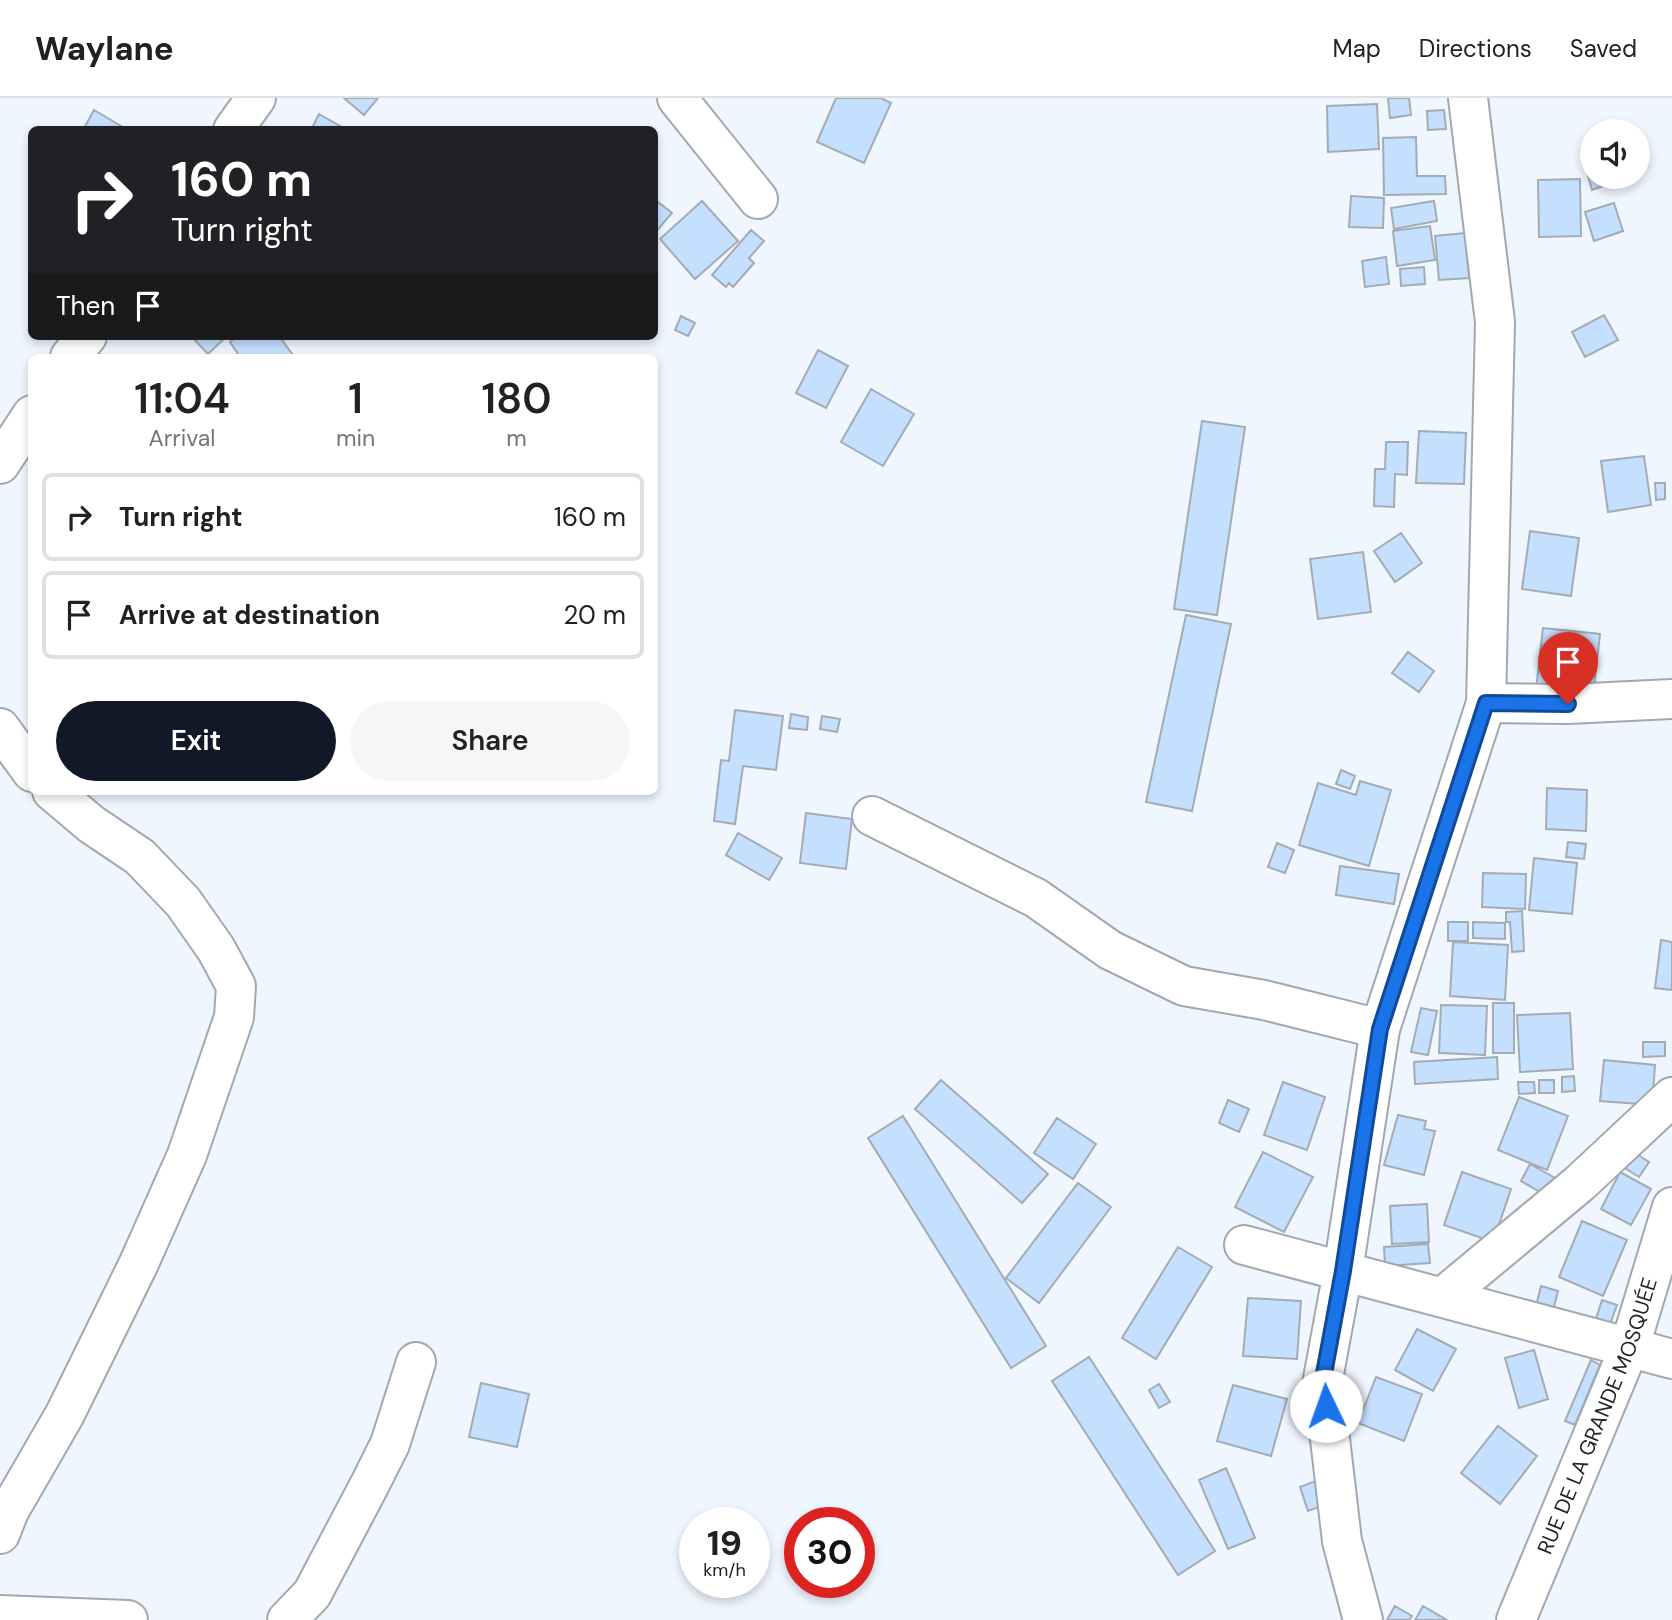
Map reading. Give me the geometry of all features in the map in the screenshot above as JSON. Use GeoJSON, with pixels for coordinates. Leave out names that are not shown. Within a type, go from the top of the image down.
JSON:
{"type":"FeatureCollection","features":[{"type":"Feature","properties":{"kind":"street"},"geometry":{"type":"LineString","coordinates":[[236,126],[257,98]]}},
{"type":"Feature","properties":{"kind":"street"},"geometry":{"type":"LineString","coordinates":[[677,98],[758,199]]}},
{"type":"Feature","properties":{"kind":"street"},"geometry":{"type":"LineString","coordinates":[[1363,1620],[1342,1541],[1323,1379],[1343,1271],[1380,1029],[1486,703],[1495,321],[1468,98]]}},
{"type":"Feature","properties":{"kind":"street"},"geometry":{"type":"LineString","coordinates":[[72,354],[84,340]]}},
{"type":"Feature","properties":{"kind":"street"},"geometry":{"type":"LineString","coordinates":[[0,464],[28,421]]}},
{"type":"Feature","properties":{"kind":"street"},"geometry":{"type":"LineString","coordinates":[[1486,703],[1568,704],[1672,699]]}},
{"type":"Feature","properties":{"kind":"street"},"geometry":{"type":"LineString","coordinates":[[0,728],[28,766]]}},
{"type":"Feature","properties":{"kind":"street"},"geometry":{"type":"LineString","coordinates":[[0,1534],[9,1511],[65,1414],[139,1262],[187,1155],[234,1017],[236,986],[216,949],[183,902],[140,857],[91,824],[57,795]]}},
{"type":"Feature","properties":{"kind":"street"},"geometry":{"type":"LineString","coordinates":[[872,816],[1036,898],[1110,950],[1184,986],[1264,1000],[1380,1029]]}},
{"type":"Feature","properties":{"kind":"street"},"geometry":{"type":"LineString","coordinates":[[1443,1297],[1580,1183],[1672,1097]]}},
{"type":"Feature","properties":{"kind":"street","name":"RUE DE LA GRANDE MOSQUÉE"},"geometry":{"type":"LineString","coordinates":[[1516,1620],[1630,1346],[1672,1207]]}},
{"type":"Feature","properties":{"kind":"street"},"geometry":{"type":"LineString","coordinates":[[1244,1245],[1672,1359]]}},
{"type":"Feature","properties":{"kind":"street"},"geometry":{"type":"LineString","coordinates":[[287,1620],[312,1594],[364,1496],[390,1444],[416,1362]]}},
{"type":"Feature","properties":{"kind":"street"},"geometry":{"type":"LineString","coordinates":[[0,1615],[128,1620]]}},
{"type":"Feature","properties":{"kind":"building"},"geometry":{"type":"Polygon","coordinates":[[[344,98],[378,98],[364,115],[344,98]]]}},
{"type":"Feature","properties":{"kind":"building"},"geometry":{"type":"Polygon","coordinates":[[[836,98],[881,98],[891,103],[864,163],[817,142],[836,98]]]}},
{"type":"Feature","properties":{"kind":"building"},"geometry":{"type":"Polygon","coordinates":[[[1388,98],[1409,98],[1411,115],[1390,118],[1388,98]]]}},
{"type":"Feature","properties":{"kind":"building"},"geometry":{"type":"Polygon","coordinates":[[[1377,104],[1379,149],[1328,152],[1327,106],[1377,104]]]}},
{"type":"Feature","properties":{"kind":"building"},"geometry":{"type":"Polygon","coordinates":[[[94,110],[121,126],[85,126],[94,110]]]}},
{"type":"Feature","properties":{"kind":"building"},"geometry":{"type":"Polygon","coordinates":[[[1444,110],[1446,129],[1428,130],[1427,111],[1444,110]]]}},
{"type":"Feature","properties":{"kind":"building"},"geometry":{"type":"Polygon","coordinates":[[[319,114],[340,126],[313,126],[319,114]]]}},
{"type":"Feature","properties":{"kind":"building"},"geometry":{"type":"Polygon","coordinates":[[[1416,137],[1417,176],[1445,176],[1446,194],[1384,195],[1383,138],[1416,137]]]}},
{"type":"Feature","properties":{"kind":"building"},"geometry":{"type":"Polygon","coordinates":[[[1580,179],[1581,236],[1539,237],[1538,180],[1580,179]]]}},
{"type":"Feature","properties":{"kind":"building"},"geometry":{"type":"Polygon","coordinates":[[[1351,196],[1384,198],[1383,228],[1349,227],[1351,196]]]}},
{"type":"Feature","properties":{"kind":"building"},"geometry":{"type":"Polygon","coordinates":[[[702,201],[738,241],[695,279],[660,239],[702,201]]]}},
{"type":"Feature","properties":{"kind":"building"},"geometry":{"type":"Polygon","coordinates":[[[1434,201],[1437,221],[1394,229],[1391,208],[1434,201]]]}},
{"type":"Feature","properties":{"kind":"building"},"geometry":{"type":"Polygon","coordinates":[[[658,202],[672,213],[658,229],[658,202]]]}},
{"type":"Feature","properties":{"kind":"building"},"geometry":{"type":"Polygon","coordinates":[[[1614,203],[1623,231],[1594,241],[1585,212],[1614,203]]]}},
{"type":"Feature","properties":{"kind":"building"},"geometry":{"type":"Polygon","coordinates":[[[1430,226],[1435,260],[1397,266],[1393,231],[1430,226]]]}},
{"type":"Feature","properties":{"kind":"building"},"geometry":{"type":"Polygon","coordinates":[[[751,230],[764,241],[749,258],[754,263],[733,287],[729,283],[726,287],[712,275],[751,230]]]}},
{"type":"Feature","properties":{"kind":"building"},"geometry":{"type":"Polygon","coordinates":[[[1465,233],[1469,278],[1439,280],[1435,236],[1465,233]]]}},
{"type":"Feature","properties":{"kind":"building"},"geometry":{"type":"Polygon","coordinates":[[[1386,257],[1389,284],[1365,287],[1362,261],[1386,257]]]}},
{"type":"Feature","properties":{"kind":"building"},"geometry":{"type":"Polygon","coordinates":[[[1424,267],[1425,284],[1401,286],[1400,269],[1424,267]]]}},
{"type":"Feature","properties":{"kind":"building"},"geometry":{"type":"Polygon","coordinates":[[[1604,315],[1618,340],[1585,357],[1572,332],[1604,315]]]}},
{"type":"Feature","properties":{"kind":"building"},"geometry":{"type":"Polygon","coordinates":[[[681,316],[695,323],[688,336],[675,330],[681,316]]]}},
{"type":"Feature","properties":{"kind":"building"},"geometry":{"type":"Polygon","coordinates":[[[195,340],[223,340],[208,354],[195,340]]]}},
{"type":"Feature","properties":{"kind":"building"},"geometry":{"type":"Polygon","coordinates":[[[282,340],[292,354],[238,354],[230,342],[282,340]]]}},
{"type":"Feature","properties":{"kind":"building"},"geometry":{"type":"Polygon","coordinates":[[[818,350],[848,366],[826,408],[796,393],[818,350]]]}},
{"type":"Feature","properties":{"kind":"building"},"geometry":{"type":"Polygon","coordinates":[[[871,389],[914,414],[883,466],[841,442],[871,389]]]}},
{"type":"Feature","properties":{"kind":"building"},"geometry":{"type":"Polygon","coordinates":[[[1202,421],[1245,427],[1217,615],[1174,609],[1202,421]]]}},
{"type":"Feature","properties":{"kind":"building"},"geometry":{"type":"Polygon","coordinates":[[[1419,431],[1466,433],[1464,484],[1416,483],[1419,431]]]}},
{"type":"Feature","properties":{"kind":"building"},"geometry":{"type":"Polygon","coordinates":[[[1386,442],[1408,442],[1407,475],[1395,474],[1394,507],[1374,506],[1375,469],[1385,469],[1386,442]]]}},
{"type":"Feature","properties":{"kind":"building"},"geometry":{"type":"Polygon","coordinates":[[[1644,456],[1651,505],[1608,512],[1601,461],[1644,456]]]}},
{"type":"Feature","properties":{"kind":"building"},"geometry":{"type":"Polygon","coordinates":[[[1655,483],[1665,483],[1665,499],[1656,500],[1655,483]]]}},
{"type":"Feature","properties":{"kind":"building"},"geometry":{"type":"Polygon","coordinates":[[[1530,531],[1579,538],[1571,596],[1522,589],[1530,531]]]}},
{"type":"Feature","properties":{"kind":"building"},"geometry":{"type":"Polygon","coordinates":[[[1401,533],[1422,563],[1395,582],[1374,551],[1401,533]]]}},
{"type":"Feature","properties":{"kind":"building"},"geometry":{"type":"Polygon","coordinates":[[[1363,552],[1371,612],[1318,619],[1310,559],[1363,552]]]}},
{"type":"Feature","properties":{"kind":"building"},"geometry":{"type":"Polygon","coordinates":[[[1186,615],[1231,624],[1192,811],[1146,802],[1186,615]]]}},
{"type":"Feature","properties":{"kind":"building"},"geometry":{"type":"Polygon","coordinates":[[[1543,628],[1600,634],[1593,696],[1536,690],[1543,628]]]}},
{"type":"Feature","properties":{"kind":"building"},"geometry":{"type":"Polygon","coordinates":[[[1408,652],[1434,671],[1419,692],[1392,673],[1408,652]]]}},
{"type":"Feature","properties":{"kind":"building"},"geometry":{"type":"Polygon","coordinates":[[[735,710],[783,716],[776,770],[743,766],[735,824],[714,821],[721,760],[729,761],[735,710]]]}},
{"type":"Feature","properties":{"kind":"building"},"geometry":{"type":"Polygon","coordinates":[[[791,714],[808,717],[807,730],[789,728],[791,714]]]}},
{"type":"Feature","properties":{"kind":"building"},"geometry":{"type":"Polygon","coordinates":[[[822,716],[840,719],[837,732],[820,729],[822,716]]]}},
{"type":"Feature","properties":{"kind":"building"},"geometry":{"type":"Polygon","coordinates":[[[1341,770],[1355,776],[1350,789],[1336,784],[1341,770]]]}},
{"type":"Feature","properties":{"kind":"building"},"geometry":{"type":"Polygon","coordinates":[[[1360,781],[1391,790],[1369,866],[1299,845],[1318,783],[1356,795],[1360,781]]]}},
{"type":"Feature","properties":{"kind":"building"},"geometry":{"type":"Polygon","coordinates":[[[1547,788],[1587,790],[1586,831],[1546,829],[1547,788]]]}},
{"type":"Feature","properties":{"kind":"building"},"geometry":{"type":"Polygon","coordinates":[[[806,813],[852,819],[846,869],[800,863],[806,813]]]}},
{"type":"Feature","properties":{"kind":"building"},"geometry":{"type":"Polygon","coordinates":[[[738,833],[782,858],[769,880],[726,855],[738,833]]]}},
{"type":"Feature","properties":{"kind":"building"},"geometry":{"type":"Polygon","coordinates":[[[1568,842],[1586,844],[1584,859],[1566,857],[1568,842]]]}},
{"type":"Feature","properties":{"kind":"building"},"geometry":{"type":"Polygon","coordinates":[[[1277,843],[1294,850],[1285,873],[1268,867],[1277,843]]]}},
{"type":"Feature","properties":{"kind":"building"},"geometry":{"type":"Polygon","coordinates":[[[1534,858],[1577,863],[1572,914],[1529,910],[1534,858]]]}},
{"type":"Feature","properties":{"kind":"building"},"geometry":{"type":"Polygon","coordinates":[[[1340,866],[1399,874],[1394,904],[1336,895],[1340,866]]]}},
{"type":"Feature","properties":{"kind":"building"},"geometry":{"type":"Polygon","coordinates":[[[1483,873],[1526,874],[1525,909],[1482,907],[1483,873]]]}},
{"type":"Feature","properties":{"kind":"building"},"geometry":{"type":"Polygon","coordinates":[[[1522,911],[1524,951],[1512,952],[1510,922],[1506,922],[1506,912],[1522,911]]]}},
{"type":"Feature","properties":{"kind":"building"},"geometry":{"type":"Polygon","coordinates":[[[1448,922],[1468,922],[1468,941],[1448,941],[1448,922]]]}},
{"type":"Feature","properties":{"kind":"building"},"geometry":{"type":"Polygon","coordinates":[[[1473,922],[1505,923],[1505,939],[1473,938],[1473,922]]]}},
{"type":"Feature","properties":{"kind":"building"},"geometry":{"type":"Polygon","coordinates":[[[1661,940],[1672,942],[1672,990],[1655,988],[1661,940]]]}},
{"type":"Feature","properties":{"kind":"building"},"geometry":{"type":"Polygon","coordinates":[[[1453,942],[1508,945],[1505,1000],[1450,996],[1453,942]]]}},
{"type":"Feature","properties":{"kind":"building"},"geometry":{"type":"Polygon","coordinates":[[[1493,1003],[1514,1003],[1514,1053],[1493,1053],[1493,1003]]]}},
{"type":"Feature","properties":{"kind":"building"},"geometry":{"type":"Polygon","coordinates":[[[1441,1005],[1487,1006],[1485,1055],[1439,1053],[1441,1005]]]}},
{"type":"Feature","properties":{"kind":"building"},"geometry":{"type":"Polygon","coordinates":[[[1421,1008],[1437,1011],[1428,1055],[1411,1052],[1421,1008]]]}},
{"type":"Feature","properties":{"kind":"building"},"geometry":{"type":"Polygon","coordinates":[[[1570,1013],[1573,1069],[1520,1072],[1517,1015],[1570,1013]]]}},
{"type":"Feature","properties":{"kind":"building"},"geometry":{"type":"Polygon","coordinates":[[[1643,1042],[1665,1042],[1665,1056],[1643,1057],[1643,1042]]]}},
{"type":"Feature","properties":{"kind":"building"},"geometry":{"type":"Polygon","coordinates":[[[1497,1057],[1498,1079],[1415,1084],[1414,1062],[1497,1057]]]}},
{"type":"Feature","properties":{"kind":"building"},"geometry":{"type":"Polygon","coordinates":[[[1604,1060],[1655,1065],[1652,1105],[1600,1101],[1604,1060]]]}},
{"type":"Feature","properties":{"kind":"building"},"geometry":{"type":"Polygon","coordinates":[[[1574,1076],[1575,1091],[1562,1092],[1562,1077],[1574,1076]]]}},
{"type":"Feature","properties":{"kind":"building"},"geometry":{"type":"Polygon","coordinates":[[[941,1080],[1048,1174],[1022,1203],[915,1109],[941,1080]]]}},
{"type":"Feature","properties":{"kind":"building"},"geometry":{"type":"Polygon","coordinates":[[[1539,1080],[1554,1080],[1554,1093],[1539,1093],[1539,1080]]]}},
{"type":"Feature","properties":{"kind":"building"},"geometry":{"type":"Polygon","coordinates":[[[1283,1082],[1325,1097],[1307,1150],[1264,1135],[1283,1082]]]}},
{"type":"Feature","properties":{"kind":"building"},"geometry":{"type":"Polygon","coordinates":[[[1518,1082],[1534,1082],[1535,1093],[1519,1094],[1518,1082]]]}},
{"type":"Feature","properties":{"kind":"building"},"geometry":{"type":"Polygon","coordinates":[[[1519,1097],[1568,1116],[1547,1170],[1498,1150],[1519,1097]]]}},
{"type":"Feature","properties":{"kind":"building"},"geometry":{"type":"Polygon","coordinates":[[[1228,1100],[1249,1109],[1239,1132],[1219,1123],[1228,1100]]]}},
{"type":"Feature","properties":{"kind":"building"},"geometry":{"type":"Polygon","coordinates":[[[1398,1115],[1426,1121],[1424,1129],[1435,1131],[1424,1175],[1384,1165],[1398,1115]]]}},
{"type":"Feature","properties":{"kind":"building"},"geometry":{"type":"Polygon","coordinates":[[[903,1116],[1046,1346],[1011,1368],[868,1138],[903,1116]]]}},
{"type":"Feature","properties":{"kind":"building"},"geometry":{"type":"Polygon","coordinates":[[[1057,1118],[1096,1144],[1073,1179],[1034,1153],[1057,1118]]]}},
{"type":"Feature","properties":{"kind":"building"},"geometry":{"type":"Polygon","coordinates":[[[1263,1152],[1313,1177],[1284,1232],[1235,1207],[1263,1152]]]}},
{"type":"Feature","properties":{"kind":"building"},"geometry":{"type":"Polygon","coordinates":[[[1635,1153],[1649,1162],[1639,1177],[1625,1168],[1635,1153]]]}},
{"type":"Feature","properties":{"kind":"building"},"geometry":{"type":"Polygon","coordinates":[[[1530,1164],[1564,1183],[1554,1200],[1521,1181],[1530,1164]]]}},
{"type":"Feature","properties":{"kind":"building"},"geometry":{"type":"Polygon","coordinates":[[[1462,1172],[1511,1189],[1493,1242],[1444,1225],[1462,1172]]]}},
{"type":"Feature","properties":{"kind":"building"},"geometry":{"type":"Polygon","coordinates":[[[1620,1172],[1651,1189],[1631,1225],[1601,1209],[1620,1172]]]}},
{"type":"Feature","properties":{"kind":"building"},"geometry":{"type":"Polygon","coordinates":[[[1078,1183],[1111,1207],[1039,1303],[1006,1278],[1078,1183]]]}},
{"type":"Feature","properties":{"kind":"building"},"geometry":{"type":"Polygon","coordinates":[[[1427,1204],[1429,1242],[1392,1244],[1390,1206],[1427,1204]]]}},
{"type":"Feature","properties":{"kind":"building"},"geometry":{"type":"Polygon","coordinates":[[[1582,1221],[1627,1240],[1603,1296],[1559,1277],[1582,1221]]]}},
{"type":"Feature","properties":{"kind":"building"},"geometry":{"type":"Polygon","coordinates":[[[1428,1244],[1430,1263],[1385,1266],[1384,1247],[1428,1244]]]}},
{"type":"Feature","properties":{"kind":"building"},"geometry":{"type":"Polygon","coordinates":[[[1178,1247],[1212,1267],[1156,1359],[1122,1338],[1178,1247]]]}},
{"type":"Feature","properties":{"kind":"building"},"geometry":{"type":"Polygon","coordinates":[[[1541,1286],[1558,1291],[1553,1311],[1536,1306],[1541,1286]]]}},
{"type":"Feature","properties":{"kind":"building"},"geometry":{"type":"Polygon","coordinates":[[[1248,1298],[1301,1301],[1297,1359],[1243,1356],[1248,1298]]]}},
{"type":"Feature","properties":{"kind":"building"},"geometry":{"type":"Polygon","coordinates":[[[1602,1300],[1617,1305],[1610,1324],[1596,1319],[1602,1300]]]}},
{"type":"Feature","properties":{"kind":"building"},"geometry":{"type":"Polygon","coordinates":[[[1417,1329],[1456,1349],[1433,1391],[1395,1370],[1417,1329]]]}},
{"type":"Feature","properties":{"kind":"building"},"geometry":{"type":"Polygon","coordinates":[[[1534,1350],[1548,1399],[1519,1408],[1505,1358],[1534,1350]]]}},
{"type":"Feature","properties":{"kind":"building"},"geometry":{"type":"Polygon","coordinates":[[[1089,1357],[1215,1551],[1178,1575],[1052,1381],[1089,1357]]]}},
{"type":"Feature","properties":{"kind":"building"},"geometry":{"type":"Polygon","coordinates":[[[1591,1360],[1600,1365],[1575,1425],[1565,1421],[1591,1360]]]}},
{"type":"Feature","properties":{"kind":"building"},"geometry":{"type":"Polygon","coordinates":[[[1376,1377],[1422,1394],[1404,1441],[1358,1423],[1376,1377]]]}},
{"type":"Feature","properties":{"kind":"building"},"geometry":{"type":"Polygon","coordinates":[[[481,1383],[529,1394],[517,1447],[469,1437],[481,1383]]]}},
{"type":"Feature","properties":{"kind":"building"},"geometry":{"type":"Polygon","coordinates":[[[1159,1384],[1170,1402],[1159,1408],[1149,1390],[1159,1384]]]}},
{"type":"Feature","properties":{"kind":"building"},"geometry":{"type":"Polygon","coordinates":[[[1233,1385],[1287,1399],[1271,1456],[1217,1441],[1233,1385]]]}},
{"type":"Feature","properties":{"kind":"building"},"geometry":{"type":"Polygon","coordinates":[[[1498,1426],[1537,1456],[1500,1504],[1461,1473],[1498,1426]]]}},
{"type":"Feature","properties":{"kind":"building"},"geometry":{"type":"Polygon","coordinates":[[[1226,1468],[1255,1538],[1228,1549],[1199,1480],[1226,1468]]]}},
{"type":"Feature","properties":{"kind":"building"},"geometry":{"type":"Polygon","coordinates":[[[1318,1480],[1327,1504],[1308,1511],[1300,1487],[1318,1480]]]}},
{"type":"Feature","properties":{"kind":"building"},"geometry":{"type":"Polygon","coordinates":[[[1395,1606],[1412,1616],[1409,1620],[1387,1620],[1395,1606]]]}},
{"type":"Feature","properties":{"kind":"building"},"geometry":{"type":"Polygon","coordinates":[[[1423,1606],[1447,1620],[1415,1620],[1423,1606]]]}},
{"type":"Feature","properties":{"kind":"route"},"geometry":{"type":"LineString","coordinates":[[1326,1406],[1323,1379],[1343,1271],[1380,1029],[1486,703],[1568,704]]}}]}
